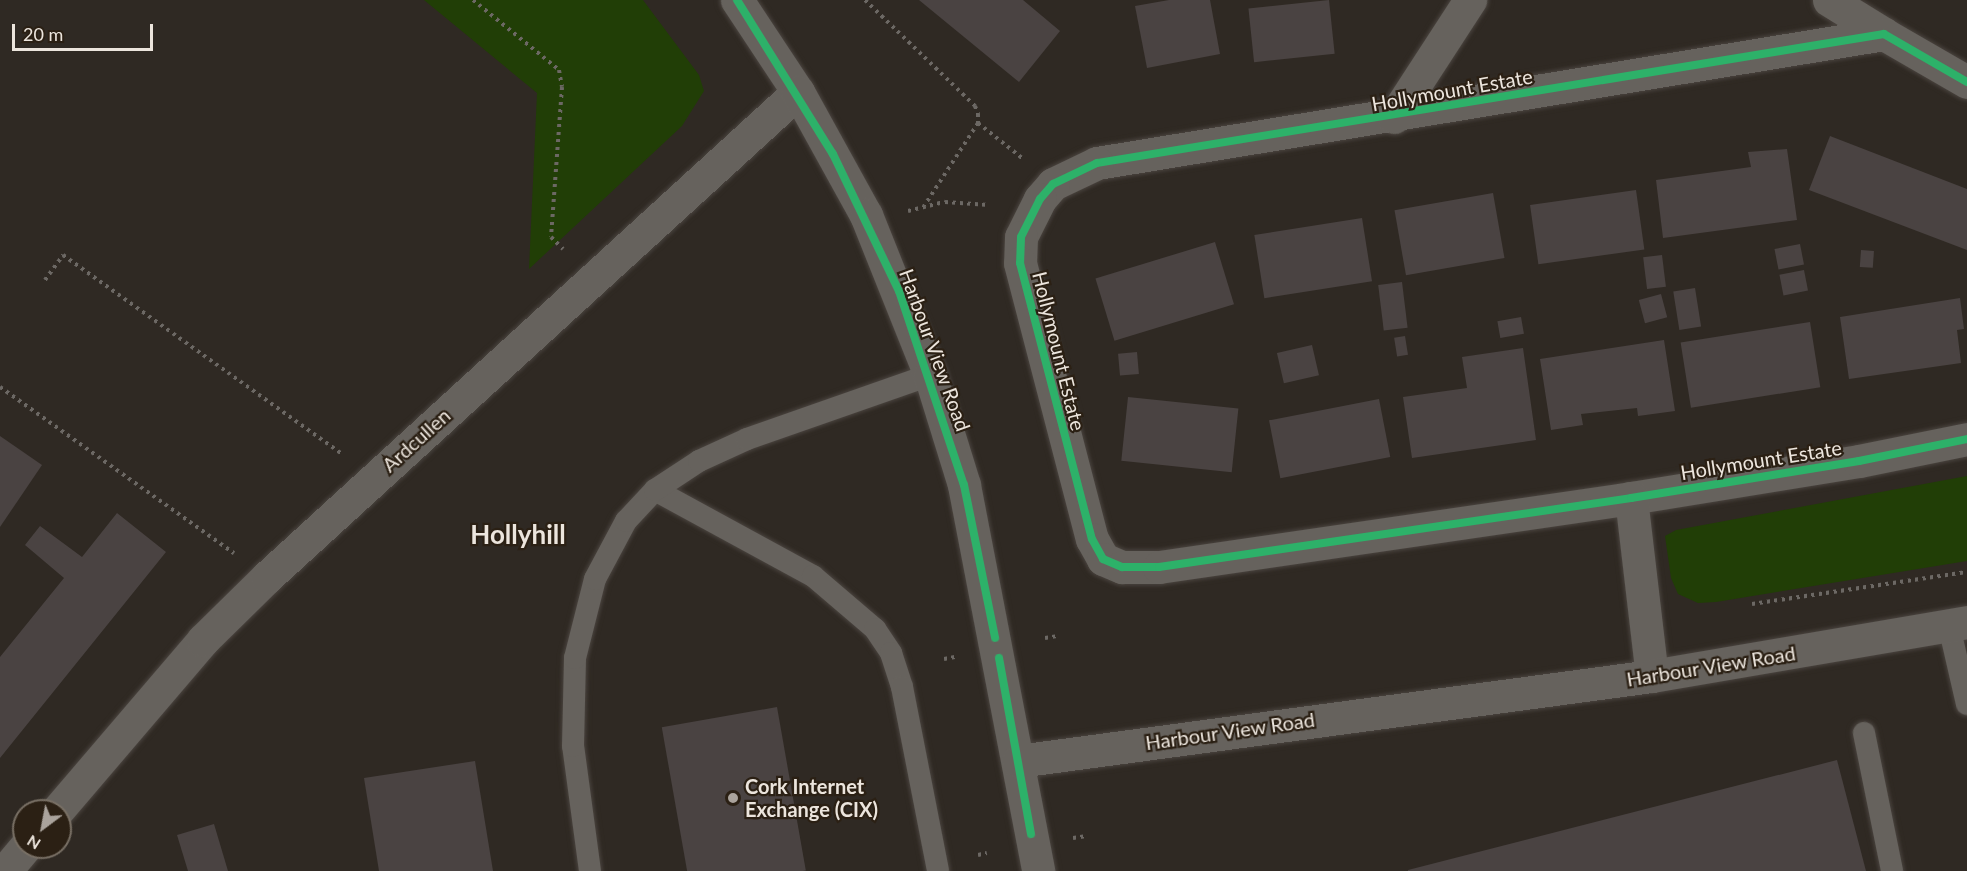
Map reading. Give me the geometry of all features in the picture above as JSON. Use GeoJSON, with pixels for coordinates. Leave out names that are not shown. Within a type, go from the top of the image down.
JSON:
{"type":"FeatureCollection","features":[{"type":"Feature","properties":{"kind":"street","name":"Harbour View Road"},"geometry":{"type":"LineString","coordinates":[[737,0],[798,92],[866,215],[930,375],[964,485],[1018,761],[1652,676],[1958,624]]}},
{"type":"Feature","properties":{"kind":"street","name":"Hollymount Estate"},"geometry":{"type":"LineString","coordinates":[[1394,117],[1470,0]]}},
{"type":"Feature","properties":{"kind":"street"},"geometry":{"type":"LineString","coordinates":[[1829,0],[1967,82]]}},
{"type":"Feature","properties":{"kind":"street","name":"Hollymount Estate"},"geometry":{"type":"LineString","coordinates":[[1884,34],[1394,117],[1097,163],[1053,183],[1040,199],[1021,237],[1020,263],[1025,294],[1092,539],[1103,559],[1122,567],[1159,567],[1631,498],[1859,461],[1967,439]]}},
{"type":"Feature","properties":{"kind":"street","name":"Ardcullen"},"geometry":{"type":"LineString","coordinates":[[67,799],[203,640],[267,577],[798,92]]}},
{"type":"Feature","properties":{"kind":"street"},"geometry":{"type":"LineString","coordinates":[[1631,498],[1652,676]]}},
{"type":"Feature","properties":{"kind":"street"},"geometry":{"type":"LineString","coordinates":[[1018,761],[1038,871]]}},
{"type":"Feature","properties":{"kind":"street"},"geometry":{"type":"LineString","coordinates":[[5,871],[15,859]]}},
{"type":"Feature","properties":{"kind":"lane"},"geometry":{"type":"LineString","coordinates":[[590,871],[573,746],[575,658],[595,579],[626,521],[655,489],[699,461],[747,439],[930,375]]}},
{"type":"Feature","properties":{"kind":"lane"},"geometry":{"type":"LineString","coordinates":[[655,489],[813,576],[874,629],[891,654],[902,687],[938,871]]}},
{"type":"Feature","properties":{"kind":"lane"},"geometry":{"type":"LineString","coordinates":[[1958,624],[1967,704]]}},
{"type":"Feature","properties":{"kind":"lane"},"geometry":{"type":"LineString","coordinates":[[1864,732],[1892,871]]}},
{"type":"Feature","properties":{"kind":"path"},"geometry":{"type":"LineString","coordinates":[[473,0],[559,70],[562,87],[551,237],[570,256]]}},
{"type":"Feature","properties":{"kind":"path"},"geometry":{"type":"LineString","coordinates":[[865,0],[975,106],[978,123],[1013,151]]}},
{"type":"Feature","properties":{"kind":"path"},"geometry":{"type":"LineString","coordinates":[[924,206],[978,123]]}},
{"type":"Feature","properties":{"kind":"path"},"geometry":{"type":"LineString","coordinates":[[905,212],[945,202],[993,205]]}},
{"type":"Feature","properties":{"kind":"path"},"geometry":{"type":"LineString","coordinates":[[45,280],[63,255],[350,460]]}},
{"type":"Feature","properties":{"kind":"path"},"geometry":{"type":"LineString","coordinates":[[0,387],[267,577]]}},
{"type":"Feature","properties":{"kind":"path"},"geometry":{"type":"LineString","coordinates":[[1752,604],[1967,572]]}},
{"type":"Feature","properties":{"kind":"path"},"geometry":{"type":"LineString","coordinates":[[1046,638],[1057,636]]}},
{"type":"Feature","properties":{"kind":"path"},"geometry":{"type":"LineString","coordinates":[[944,659],[956,657]]}},
{"type":"Feature","properties":{"kind":"path"},"geometry":{"type":"LineString","coordinates":[[1071,839],[1087,836]]}},
{"type":"Feature","properties":{"kind":"path"},"geometry":{"type":"LineString","coordinates":[[978,855],[987,853]]}},
{"type":"Feature","properties":{"kind":"green space"},"geometry":{"type":"Polygon","coordinates":[[[424,0],[643,0],[699,75],[704,91],[682,126],[529,269],[537,93],[424,0]]]}},
{"type":"Feature","properties":{"kind":"green space"},"geometry":{"type":"Polygon","coordinates":[[[1967,476],[1967,561],[1716,602],[1698,603],[1678,594],[1671,578],[1665,536],[1676,530],[1967,476]]]}},
{"type":"Feature","properties":{"kind":"building"},"geometry":{"type":"Polygon","coordinates":[[[919,0],[1023,0],[1060,31],[1019,82],[919,0]]]}},
{"type":"Feature","properties":{"kind":"building"},"geometry":{"type":"Polygon","coordinates":[[[1169,0],[1210,0],[1220,54],[1147,68],[1135,6],[1169,0]]]}},
{"type":"Feature","properties":{"kind":"building"},"geometry":{"type":"Polygon","coordinates":[[[1329,0],[1335,54],[1254,62],[1248,8],[1329,0]]]}},
{"type":"Feature","properties":{"kind":"building"},"geometry":{"type":"Polygon","coordinates":[[[1830,136],[1967,189],[1967,250],[1809,190],[1830,136]]]}},
{"type":"Feature","properties":{"kind":"building"},"geometry":{"type":"Polygon","coordinates":[[[1787,149],[1797,220],[1663,238],[1656,180],[1751,167],[1748,152],[1787,149]]]}},
{"type":"Feature","properties":{"kind":"building"},"geometry":{"type":"Polygon","coordinates":[[[1636,190],[1644,249],[1538,264],[1530,205],[1636,190]]]}},
{"type":"Feature","properties":{"kind":"building"},"geometry":{"type":"Polygon","coordinates":[[[1493,193],[1504,258],[1406,275],[1395,210],[1493,193]]]}},
{"type":"Feature","properties":{"kind":"building"},"geometry":{"type":"Polygon","coordinates":[[[1362,218],[1372,281],[1264,298],[1254,235],[1362,218]]]}},
{"type":"Feature","properties":{"kind":"building"},"geometry":{"type":"Polygon","coordinates":[[[1215,242],[1234,304],[1114,341],[1095,279],[1215,242]]]}},
{"type":"Feature","properties":{"kind":"building"},"geometry":{"type":"Polygon","coordinates":[[[1800,244],[1804,265],[1778,270],[1774,249],[1800,244]]]}},
{"type":"Feature","properties":{"kind":"building"},"geometry":{"type":"Polygon","coordinates":[[[1861,250],[1874,251],[1873,268],[1860,267],[1861,250]]]}},
{"type":"Feature","properties":{"kind":"building"},"geometry":{"type":"Polygon","coordinates":[[[1662,255],[1666,287],[1647,289],[1643,257],[1662,255]]]}},
{"type":"Feature","properties":{"kind":"building"},"geometry":{"type":"Polygon","coordinates":[[[1804,270],[1808,291],[1783,295],[1779,275],[1804,270]]]}},
{"type":"Feature","properties":{"kind":"building"},"geometry":{"type":"Polygon","coordinates":[[[1402,282],[1408,328],[1384,331],[1378,285],[1402,282]]]}},
{"type":"Feature","properties":{"kind":"building"},"geometry":{"type":"Polygon","coordinates":[[[1695,288],[1701,327],[1679,330],[1673,291],[1695,288]]]}},
{"type":"Feature","properties":{"kind":"building"},"geometry":{"type":"Polygon","coordinates":[[[1661,294],[1667,317],[1645,323],[1639,300],[1661,294]]]}},
{"type":"Feature","properties":{"kind":"building"},"geometry":{"type":"Polygon","coordinates":[[[1960,298],[1964,329],[1957,330],[1961,363],[1849,379],[1840,317],[1960,298]]]}},
{"type":"Feature","properties":{"kind":"building"},"geometry":{"type":"Polygon","coordinates":[[[1521,317],[1524,334],[1500,338],[1497,321],[1521,317]]]}},
{"type":"Feature","properties":{"kind":"building"},"geometry":{"type":"Polygon","coordinates":[[[1810,322],[1820,387],[1691,408],[1681,342],[1810,322]]]}},
{"type":"Feature","properties":{"kind":"building"},"geometry":{"type":"Polygon","coordinates":[[[1405,336],[1408,355],[1397,356],[1394,338],[1405,336]]]}},
{"type":"Feature","properties":{"kind":"building"},"geometry":{"type":"Polygon","coordinates":[[[1664,340],[1675,411],[1638,416],[1637,408],[1581,414],[1583,425],[1551,430],[1540,359],[1664,340]]]}},
{"type":"Feature","properties":{"kind":"building"},"geometry":{"type":"Polygon","coordinates":[[[1312,345],[1319,375],[1284,383],[1277,353],[1312,345]]]}},
{"type":"Feature","properties":{"kind":"building"},"geometry":{"type":"Polygon","coordinates":[[[1523,348],[1536,440],[1412,458],[1403,397],[1467,388],[1462,357],[1523,348]]]}},
{"type":"Feature","properties":{"kind":"building"},"geometry":{"type":"Polygon","coordinates":[[[1137,352],[1139,374],[1120,376],[1118,354],[1137,352]]]}},
{"type":"Feature","properties":{"kind":"building"},"geometry":{"type":"Polygon","coordinates":[[[1128,397],[1238,409],[1232,472],[1121,461],[1128,397]]]}},
{"type":"Feature","properties":{"kind":"building"},"geometry":{"type":"Polygon","coordinates":[[[1379,399],[1390,457],[1280,478],[1269,420],[1379,399]]]}},
{"type":"Feature","properties":{"kind":"building"},"geometry":{"type":"Polygon","coordinates":[[[0,436],[42,465],[0,527],[0,436]]]}},
{"type":"Feature","properties":{"kind":"building"},"geometry":{"type":"Polygon","coordinates":[[[117,513],[166,552],[0,758],[0,657],[64,578],[25,545],[40,526],[82,557],[117,513]]]}},
{"type":"Feature","properties":{"kind":"building","name":"Cork Internet Exchange (CIX)"},"geometry":{"type":"Polygon","coordinates":[[[777,707],[806,870],[687,871],[662,727],[777,707]]]}},
{"type":"Feature","properties":{"kind":"building"},"geometry":{"type":"Polygon","coordinates":[[[1837,760],[1866,871],[1408,871],[1408,870],[1837,760]]]}},
{"type":"Feature","properties":{"kind":"building"},"geometry":{"type":"Polygon","coordinates":[[[475,761],[493,871],[379,871],[364,778],[475,761]]]}},
{"type":"Feature","properties":{"kind":"building"},"geometry":{"type":"Polygon","coordinates":[[[214,824],[228,871],[188,871],[177,835],[214,824]]]}},
{"type":"Feature","properties":{"kind":"cycle path"},"geometry":{"type":"LineString","coordinates":[[737,0],[833,154],[899,291],[964,485],[995,638]]}},
{"type":"Feature","properties":{"kind":"cycle path"},"geometry":{"type":"LineString","coordinates":[[1967,82],[1884,34],[1097,163],[1053,184],[1040,199],[1021,237],[1020,263],[1092,539],[1103,559],[1122,567],[1159,567],[1631,498],[1859,461],[1967,439]]}},
{"type":"Feature","properties":{"kind":"cycle path"},"geometry":{"type":"LineString","coordinates":[[999,658],[1031,834]]}},
{"type":"Feature","properties":{"kind":"place","name":"Cork Internet Exchange (CIX)"},"geometry":{"type":"Point","coordinates":[733,798]}},
{"type":"Feature","properties":{"kind":"district","name":"Hollyhill"},"geometry":{"type":"Point","coordinates":[518,535]}}]}
